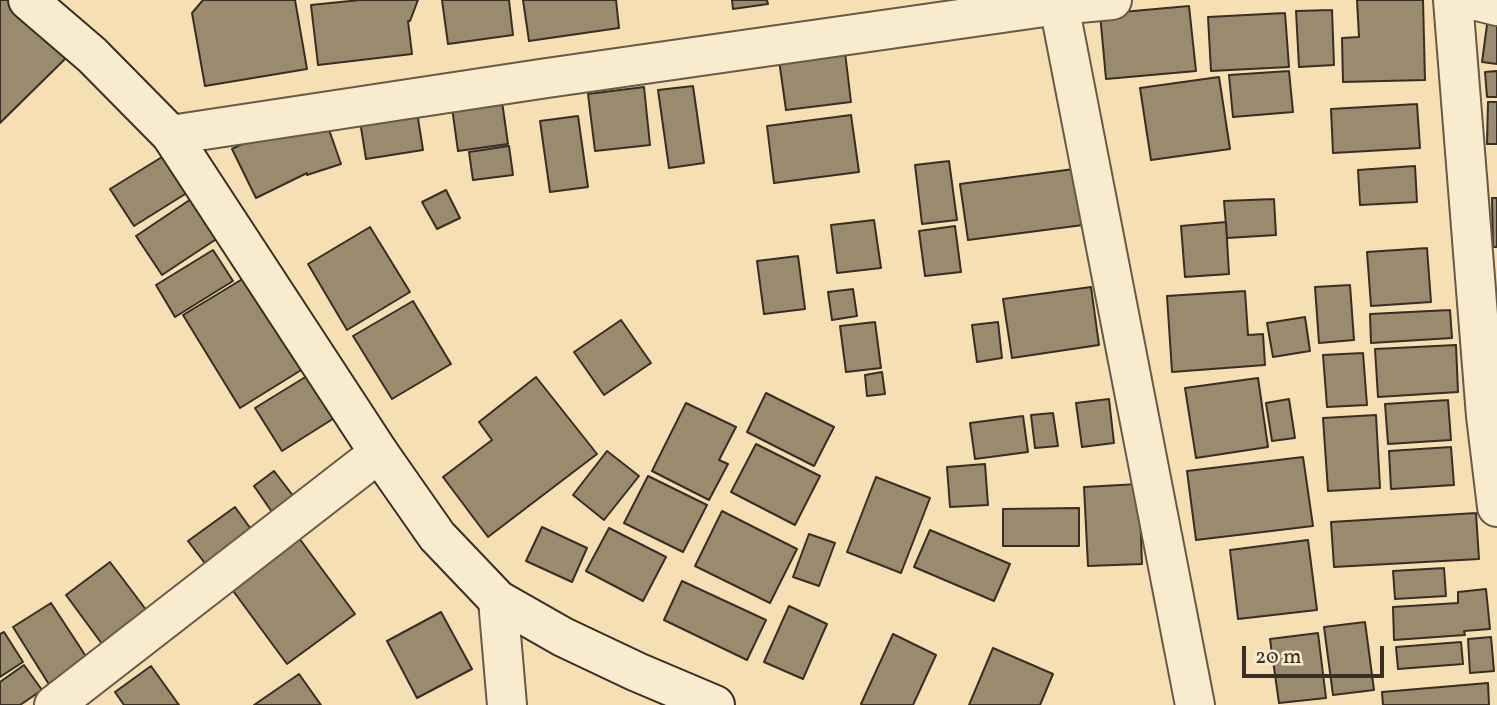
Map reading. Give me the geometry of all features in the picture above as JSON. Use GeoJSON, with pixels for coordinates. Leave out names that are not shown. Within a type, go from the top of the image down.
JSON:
{"type":"FeatureCollection","features":[{"type":"Feature","properties":{"kind":"street"},"geometry":{"type":"LineString","coordinates":[[28,0],[92,55],[171,135],[379,453],[437,536],[498,600],[563,637],[715,705]]}},
{"type":"Feature","properties":{"kind":"street"},"geometry":{"type":"LineString","coordinates":[[171,135],[1058,3],[1112,0]]}},
{"type":"Feature","properties":{"kind":"street"},"geometry":{"type":"LineString","coordinates":[[1453,0],[1486,416],[1497,507]]}},
{"type":"Feature","properties":{"kind":"street"},"geometry":{"type":"LineString","coordinates":[[1474,0],[1497,6]]}},
{"type":"Feature","properties":{"kind":"street"},"geometry":{"type":"LineString","coordinates":[[1058,3],[1195,705]]}},
{"type":"Feature","properties":{"kind":"street"},"geometry":{"type":"LineString","coordinates":[[54,705],[379,453]]}},
{"type":"Feature","properties":{"kind":"street"},"geometry":{"type":"LineString","coordinates":[[498,600],[507,705]]}},
{"type":"Feature","properties":{"kind":"building"},"geometry":{"type":"Polygon","coordinates":[[[0,0],[11,0],[67,57],[0,123],[0,0]]]}},
{"type":"Feature","properties":{"kind":"building"},"geometry":{"type":"Polygon","coordinates":[[[203,0],[295,0],[307,69],[205,86],[192,13],[203,0]]]}},
{"type":"Feature","properties":{"kind":"building"},"geometry":{"type":"Polygon","coordinates":[[[360,0],[418,0],[408,21],[412,54],[318,65],[311,5],[360,0]]]}},
{"type":"Feature","properties":{"kind":"building"},"geometry":{"type":"Polygon","coordinates":[[[442,0],[509,0],[513,35],[448,44],[442,0]]]}},
{"type":"Feature","properties":{"kind":"building"},"geometry":{"type":"Polygon","coordinates":[[[523,0],[616,0],[619,28],[529,41],[523,0]]]}},
{"type":"Feature","properties":{"kind":"building"},"geometry":{"type":"Polygon","coordinates":[[[732,0],[767,0],[768,4],[733,9],[732,0]]]}},
{"type":"Feature","properties":{"kind":"building"},"geometry":{"type":"Polygon","coordinates":[[[1357,0],[1423,0],[1425,80],[1343,82],[1342,38],[1359,37],[1357,0]]]}},
{"type":"Feature","properties":{"kind":"building"},"geometry":{"type":"Polygon","coordinates":[[[1189,6],[1196,71],[1106,79],[1100,14],[1189,6]]]}},
{"type":"Feature","properties":{"kind":"building"},"geometry":{"type":"Polygon","coordinates":[[[1332,10],[1334,65],[1299,67],[1296,11],[1332,10]]]}},
{"type":"Feature","properties":{"kind":"building"},"geometry":{"type":"Polygon","coordinates":[[[1489,10],[1497,11],[1497,64],[1482,62],[1489,10]]]}},
{"type":"Feature","properties":{"kind":"building"},"geometry":{"type":"Polygon","coordinates":[[[1285,13],[1289,67],[1211,71],[1208,17],[1285,13]]]}},
{"type":"Feature","properties":{"kind":"building"},"geometry":{"type":"Polygon","coordinates":[[[844,44],[851,102],[786,110],[778,53],[844,44]]]}},
{"type":"Feature","properties":{"kind":"building"},"geometry":{"type":"Polygon","coordinates":[[[1289,71],[1293,112],[1233,117],[1229,75],[1289,71]]]}},
{"type":"Feature","properties":{"kind":"building"},"geometry":{"type":"Polygon","coordinates":[[[1497,71],[1497,97],[1487,97],[1485,72],[1497,71]]]}},
{"type":"Feature","properties":{"kind":"building"},"geometry":{"type":"Polygon","coordinates":[[[1219,77],[1230,149],[1151,160],[1140,88],[1219,77]]]}},
{"type":"Feature","properties":{"kind":"building"},"geometry":{"type":"Polygon","coordinates":[[[693,86],[704,163],[669,168],[658,90],[693,86]]]}},
{"type":"Feature","properties":{"kind":"building"},"geometry":{"type":"Polygon","coordinates":[[[500,87],[508,144],[458,151],[450,93],[500,87]]]}},
{"type":"Feature","properties":{"kind":"building"},"geometry":{"type":"Polygon","coordinates":[[[644,87],[650,145],[595,151],[588,94],[644,87]]]}},
{"type":"Feature","properties":{"kind":"building"},"geometry":{"type":"Polygon","coordinates":[[[1488,102],[1497,102],[1497,144],[1487,144],[1488,102]]]}},
{"type":"Feature","properties":{"kind":"building"},"geometry":{"type":"Polygon","coordinates":[[[1417,104],[1420,148],[1333,153],[1331,109],[1417,104]]]}},
{"type":"Feature","properties":{"kind":"building"},"geometry":{"type":"Polygon","coordinates":[[[417,112],[423,150],[366,159],[360,121],[417,112]]]}},
{"type":"Feature","properties":{"kind":"building"},"geometry":{"type":"Polygon","coordinates":[[[851,115],[859,172],[774,183],[767,126],[851,115]]]}},
{"type":"Feature","properties":{"kind":"building"},"geometry":{"type":"Polygon","coordinates":[[[578,116],[588,187],[550,192],[540,121],[578,116]]]}},
{"type":"Feature","properties":{"kind":"building"},"geometry":{"type":"Polygon","coordinates":[[[326,121],[341,164],[307,173],[256,198],[232,149],[288,122],[326,121]]]}},
{"type":"Feature","properties":{"kind":"building"},"geometry":{"type":"Polygon","coordinates":[[[509,146],[513,175],[473,180],[469,152],[509,146]]]}},
{"type":"Feature","properties":{"kind":"building"},"geometry":{"type":"Polygon","coordinates":[[[175,149],[198,186],[134,226],[110,189],[175,149]]]}},
{"type":"Feature","properties":{"kind":"building"},"geometry":{"type":"Polygon","coordinates":[[[949,161],[957,220],[922,224],[915,165],[949,161]]]}},
{"type":"Feature","properties":{"kind":"building"},"geometry":{"type":"Polygon","coordinates":[[[1415,166],[1417,202],[1360,205],[1358,170],[1415,166]]]}},
{"type":"Feature","properties":{"kind":"building"},"geometry":{"type":"Polygon","coordinates":[[[1074,169],[1083,225],[968,240],[960,184],[1074,169]]]}},
{"type":"Feature","properties":{"kind":"building"},"geometry":{"type":"Polygon","coordinates":[[[446,190],[460,218],[437,229],[422,202],[446,190]]]}},
{"type":"Feature","properties":{"kind":"building"},"geometry":{"type":"Polygon","coordinates":[[[203,191],[230,230],[162,275],[136,236],[203,191]]]}},
{"type":"Feature","properties":{"kind":"building"},"geometry":{"type":"Polygon","coordinates":[[[1492,198],[1497,198],[1497,247],[1493,247],[1492,198]]]}},
{"type":"Feature","properties":{"kind":"building"},"geometry":{"type":"Polygon","coordinates":[[[1274,199],[1276,235],[1227,238],[1224,201],[1274,199]]]}},
{"type":"Feature","properties":{"kind":"building"},"geometry":{"type":"Polygon","coordinates":[[[874,220],[881,268],[837,273],[831,225],[874,220]]]}},
{"type":"Feature","properties":{"kind":"building"},"geometry":{"type":"Polygon","coordinates":[[[1226,222],[1229,274],[1185,277],[1181,226],[1226,222]]]}},
{"type":"Feature","properties":{"kind":"building"},"geometry":{"type":"Polygon","coordinates":[[[955,226],[961,272],[925,276],[919,231],[955,226]]]}},
{"type":"Feature","properties":{"kind":"building"},"geometry":{"type":"Polygon","coordinates":[[[370,227],[410,292],[347,330],[308,264],[370,227]]]}},
{"type":"Feature","properties":{"kind":"building"},"geometry":{"type":"Polygon","coordinates":[[[1427,248],[1431,302],[1371,306],[1367,252],[1427,248]]]}},
{"type":"Feature","properties":{"kind":"building"},"geometry":{"type":"Polygon","coordinates":[[[213,250],[233,281],[175,317],[156,285],[213,250]]]}},
{"type":"Feature","properties":{"kind":"building"},"geometry":{"type":"Polygon","coordinates":[[[798,256],[805,309],[764,314],[757,261],[798,256]]]}},
{"type":"Feature","properties":{"kind":"building"},"geometry":{"type":"Polygon","coordinates":[[[254,272],[311,364],[240,408],[183,315],[254,272]]]}},
{"type":"Feature","properties":{"kind":"building"},"geometry":{"type":"Polygon","coordinates":[[[1350,285],[1354,340],[1319,343],[1315,287],[1350,285]]]}},
{"type":"Feature","properties":{"kind":"building"},"geometry":{"type":"Polygon","coordinates":[[[1091,287],[1099,345],[1012,358],[1003,299],[1091,287]]]}},
{"type":"Feature","properties":{"kind":"building"},"geometry":{"type":"Polygon","coordinates":[[[853,289],[857,316],[832,320],[828,292],[853,289]]]}},
{"type":"Feature","properties":{"kind":"building"},"geometry":{"type":"Polygon","coordinates":[[[1245,291],[1248,335],[1263,334],[1265,365],[1172,372],[1167,296],[1245,291]]]}},
{"type":"Feature","properties":{"kind":"building"},"geometry":{"type":"Polygon","coordinates":[[[413,301],[451,364],[392,399],[353,336],[413,301]]]}},
{"type":"Feature","properties":{"kind":"building"},"geometry":{"type":"Polygon","coordinates":[[[1450,310],[1452,338],[1371,343],[1370,314],[1450,310]]]}},
{"type":"Feature","properties":{"kind":"building"},"geometry":{"type":"Polygon","coordinates":[[[1305,317],[1310,351],[1273,357],[1267,323],[1305,317]]]}},
{"type":"Feature","properties":{"kind":"building"},"geometry":{"type":"Polygon","coordinates":[[[621,320],[651,363],[604,395],[574,352],[621,320]]]}},
{"type":"Feature","properties":{"kind":"building"},"geometry":{"type":"Polygon","coordinates":[[[875,322],[881,368],[846,372],[840,326],[875,322]]]}},
{"type":"Feature","properties":{"kind":"building"},"geometry":{"type":"Polygon","coordinates":[[[998,322],[1002,358],[977,362],[972,325],[998,322]]]}},
{"type":"Feature","properties":{"kind":"building"},"geometry":{"type":"Polygon","coordinates":[[[1456,345],[1458,392],[1378,397],[1375,349],[1456,345]]]}},
{"type":"Feature","properties":{"kind":"building"},"geometry":{"type":"Polygon","coordinates":[[[1363,353],[1367,405],[1327,407],[1323,355],[1363,353]]]}},
{"type":"Feature","properties":{"kind":"building"},"geometry":{"type":"Polygon","coordinates":[[[320,368],[347,410],[282,451],[255,408],[320,368]]]}},
{"type":"Feature","properties":{"kind":"building"},"geometry":{"type":"Polygon","coordinates":[[[882,372],[885,394],[867,396],[865,375],[882,372]]]}},
{"type":"Feature","properties":{"kind":"building"},"geometry":{"type":"Polygon","coordinates":[[[536,377],[597,454],[488,537],[443,477],[492,440],[479,422],[536,377]]]}},
{"type":"Feature","properties":{"kind":"building"},"geometry":{"type":"Polygon","coordinates":[[[1258,378],[1268,447],[1196,458],[1185,388],[1258,378]]]}},
{"type":"Feature","properties":{"kind":"building"},"geometry":{"type":"Polygon","coordinates":[[[766,393],[834,427],[814,466],[747,432],[766,393]]]}},
{"type":"Feature","properties":{"kind":"building"},"geometry":{"type":"Polygon","coordinates":[[[1109,399],[1114,443],[1082,447],[1076,403],[1109,399]]]}},
{"type":"Feature","properties":{"kind":"building"},"geometry":{"type":"Polygon","coordinates":[[[1289,399],[1295,438],[1272,441],[1266,403],[1289,399]]]}},
{"type":"Feature","properties":{"kind":"building"},"geometry":{"type":"Polygon","coordinates":[[[1448,400],[1451,440],[1388,444],[1385,404],[1448,400]]]}},
{"type":"Feature","properties":{"kind":"building"},"geometry":{"type":"Polygon","coordinates":[[[686,403],[736,427],[719,460],[728,464],[709,500],[652,471],[686,403]]]}},
{"type":"Feature","properties":{"kind":"building"},"geometry":{"type":"Polygon","coordinates":[[[1053,413],[1058,446],[1035,448],[1031,415],[1053,413]]]}},
{"type":"Feature","properties":{"kind":"building"},"geometry":{"type":"Polygon","coordinates":[[[1376,415],[1380,488],[1328,491],[1323,418],[1376,415]]]}},
{"type":"Feature","properties":{"kind":"building"},"geometry":{"type":"Polygon","coordinates":[[[1023,416],[1028,452],[975,459],[970,423],[1023,416]]]}},
{"type":"Feature","properties":{"kind":"building"},"geometry":{"type":"Polygon","coordinates":[[[756,444],[820,476],[795,525],[731,492],[756,444]]]}},
{"type":"Feature","properties":{"kind":"building"},"geometry":{"type":"Polygon","coordinates":[[[1451,447],[1454,485],[1391,489],[1389,451],[1451,447]]]}},
{"type":"Feature","properties":{"kind":"building"},"geometry":{"type":"Polygon","coordinates":[[[607,451],[639,476],[604,520],[573,495],[607,451]]]}},
{"type":"Feature","properties":{"kind":"building"},"geometry":{"type":"Polygon","coordinates":[[[1303,457],[1313,526],[1196,540],[1187,471],[1303,457]]]}},
{"type":"Feature","properties":{"kind":"building"},"geometry":{"type":"Polygon","coordinates":[[[985,464],[988,505],[950,507],[947,467],[985,464]]]}},
{"type":"Feature","properties":{"kind":"building"},"geometry":{"type":"Polygon","coordinates":[[[274,471],[294,497],[272,512],[254,486],[274,471]]]}},
{"type":"Feature","properties":{"kind":"building"},"geometry":{"type":"Polygon","coordinates":[[[648,476],[707,505],[683,552],[624,523],[648,476]]]}},
{"type":"Feature","properties":{"kind":"building"},"geometry":{"type":"Polygon","coordinates":[[[876,477],[930,498],[901,573],[847,552],[876,477]]]}},
{"type":"Feature","properties":{"kind":"building"},"geometry":{"type":"Polygon","coordinates":[[[1139,484],[1142,564],[1088,566],[1084,487],[1139,484]]]}},
{"type":"Feature","properties":{"kind":"building"},"geometry":{"type":"Polygon","coordinates":[[[235,507],[253,532],[207,566],[188,541],[235,507]]]}},
{"type":"Feature","properties":{"kind":"building"},"geometry":{"type":"Polygon","coordinates":[[[1079,508],[1079,546],[1003,546],[1003,509],[1079,508]]]}},
{"type":"Feature","properties":{"kind":"building"},"geometry":{"type":"Polygon","coordinates":[[[722,511],[797,549],[770,603],[695,566],[722,511]]]}},
{"type":"Feature","properties":{"kind":"building"},"geometry":{"type":"Polygon","coordinates":[[[1476,513],[1479,559],[1334,567],[1331,522],[1476,513]]]}},
{"type":"Feature","properties":{"kind":"building"},"geometry":{"type":"Polygon","coordinates":[[[542,527],[587,548],[572,582],[526,561],[542,527]]]}},
{"type":"Feature","properties":{"kind":"building"},"geometry":{"type":"Polygon","coordinates":[[[609,528],[666,557],[643,601],[586,571],[609,528]]]}},
{"type":"Feature","properties":{"kind":"building"},"geometry":{"type":"Polygon","coordinates":[[[930,530],[1010,564],[994,601],[914,567],[930,530]]]}},
{"type":"Feature","properties":{"kind":"building"},"geometry":{"type":"Polygon","coordinates":[[[809,534],[835,543],[819,586],[793,577],[809,534]]]}},
{"type":"Feature","properties":{"kind":"building"},"geometry":{"type":"Polygon","coordinates":[[[299,538],[355,614],[287,664],[231,588],[299,538]]]}},
{"type":"Feature","properties":{"kind":"building"},"geometry":{"type":"Polygon","coordinates":[[[1308,540],[1317,610],[1238,619],[1230,550],[1308,540]]]}},
{"type":"Feature","properties":{"kind":"building"},"geometry":{"type":"Polygon","coordinates":[[[110,562],[150,615],[105,648],[66,595],[110,562]]]}},
{"type":"Feature","properties":{"kind":"building"},"geometry":{"type":"Polygon","coordinates":[[[1444,568],[1446,596],[1395,599],[1393,571],[1444,568]]]}},
{"type":"Feature","properties":{"kind":"building"},"geometry":{"type":"Polygon","coordinates":[[[682,581],[766,620],[747,660],[664,620],[682,581]]]}},
{"type":"Feature","properties":{"kind":"building"},"geometry":{"type":"Polygon","coordinates":[[[1486,589],[1490,629],[1464,631],[1465,635],[1394,640],[1393,607],[1458,603],[1458,592],[1486,589]]]}},
{"type":"Feature","properties":{"kind":"building"},"geometry":{"type":"Polygon","coordinates":[[[51,603],[89,661],[50,686],[13,627],[51,603]]]}},
{"type":"Feature","properties":{"kind":"building"},"geometry":{"type":"Polygon","coordinates":[[[789,606],[827,624],[803,679],[764,662],[789,606]]]}},
{"type":"Feature","properties":{"kind":"building"},"geometry":{"type":"Polygon","coordinates":[[[441,612],[472,669],[417,698],[387,641],[441,612]]]}},
{"type":"Feature","properties":{"kind":"building"},"geometry":{"type":"Polygon","coordinates":[[[1365,622],[1374,690],[1333,695],[1324,627],[1365,622]]]}},
{"type":"Feature","properties":{"kind":"building"},"geometry":{"type":"Polygon","coordinates":[[[4,632],[23,662],[0,677],[0,634],[4,632]]]}},
{"type":"Feature","properties":{"kind":"building"},"geometry":{"type":"Polygon","coordinates":[[[1318,633],[1326,698],[1279,703],[1270,639],[1318,633]]]}},
{"type":"Feature","properties":{"kind":"building"},"geometry":{"type":"Polygon","coordinates":[[[893,634],[936,655],[913,705],[863,705],[861,704],[893,634]]]}},
{"type":"Feature","properties":{"kind":"building"},"geometry":{"type":"Polygon","coordinates":[[[1491,637],[1494,671],[1470,673],[1468,639],[1491,637]]]}},
{"type":"Feature","properties":{"kind":"building"},"geometry":{"type":"Polygon","coordinates":[[[1461,642],[1463,664],[1398,669],[1396,647],[1461,642]]]}},
{"type":"Feature","properties":{"kind":"building"},"geometry":{"type":"Polygon","coordinates":[[[993,648],[1053,674],[1040,705],[969,705],[993,648]]]}},
{"type":"Feature","properties":{"kind":"building"},"geometry":{"type":"Polygon","coordinates":[[[24,665],[42,690],[20,705],[0,705],[0,682],[24,665]]]}},
{"type":"Feature","properties":{"kind":"building"},"geometry":{"type":"Polygon","coordinates":[[[151,666],[179,705],[124,705],[115,692],[151,666]]]}},
{"type":"Feature","properties":{"kind":"building"},"geometry":{"type":"Polygon","coordinates":[[[299,674],[321,705],[254,705],[299,674]]]}},
{"type":"Feature","properties":{"kind":"building"},"geometry":{"type":"Polygon","coordinates":[[[1488,683],[1489,705],[1383,705],[1382,692],[1488,683]]]}}]}
